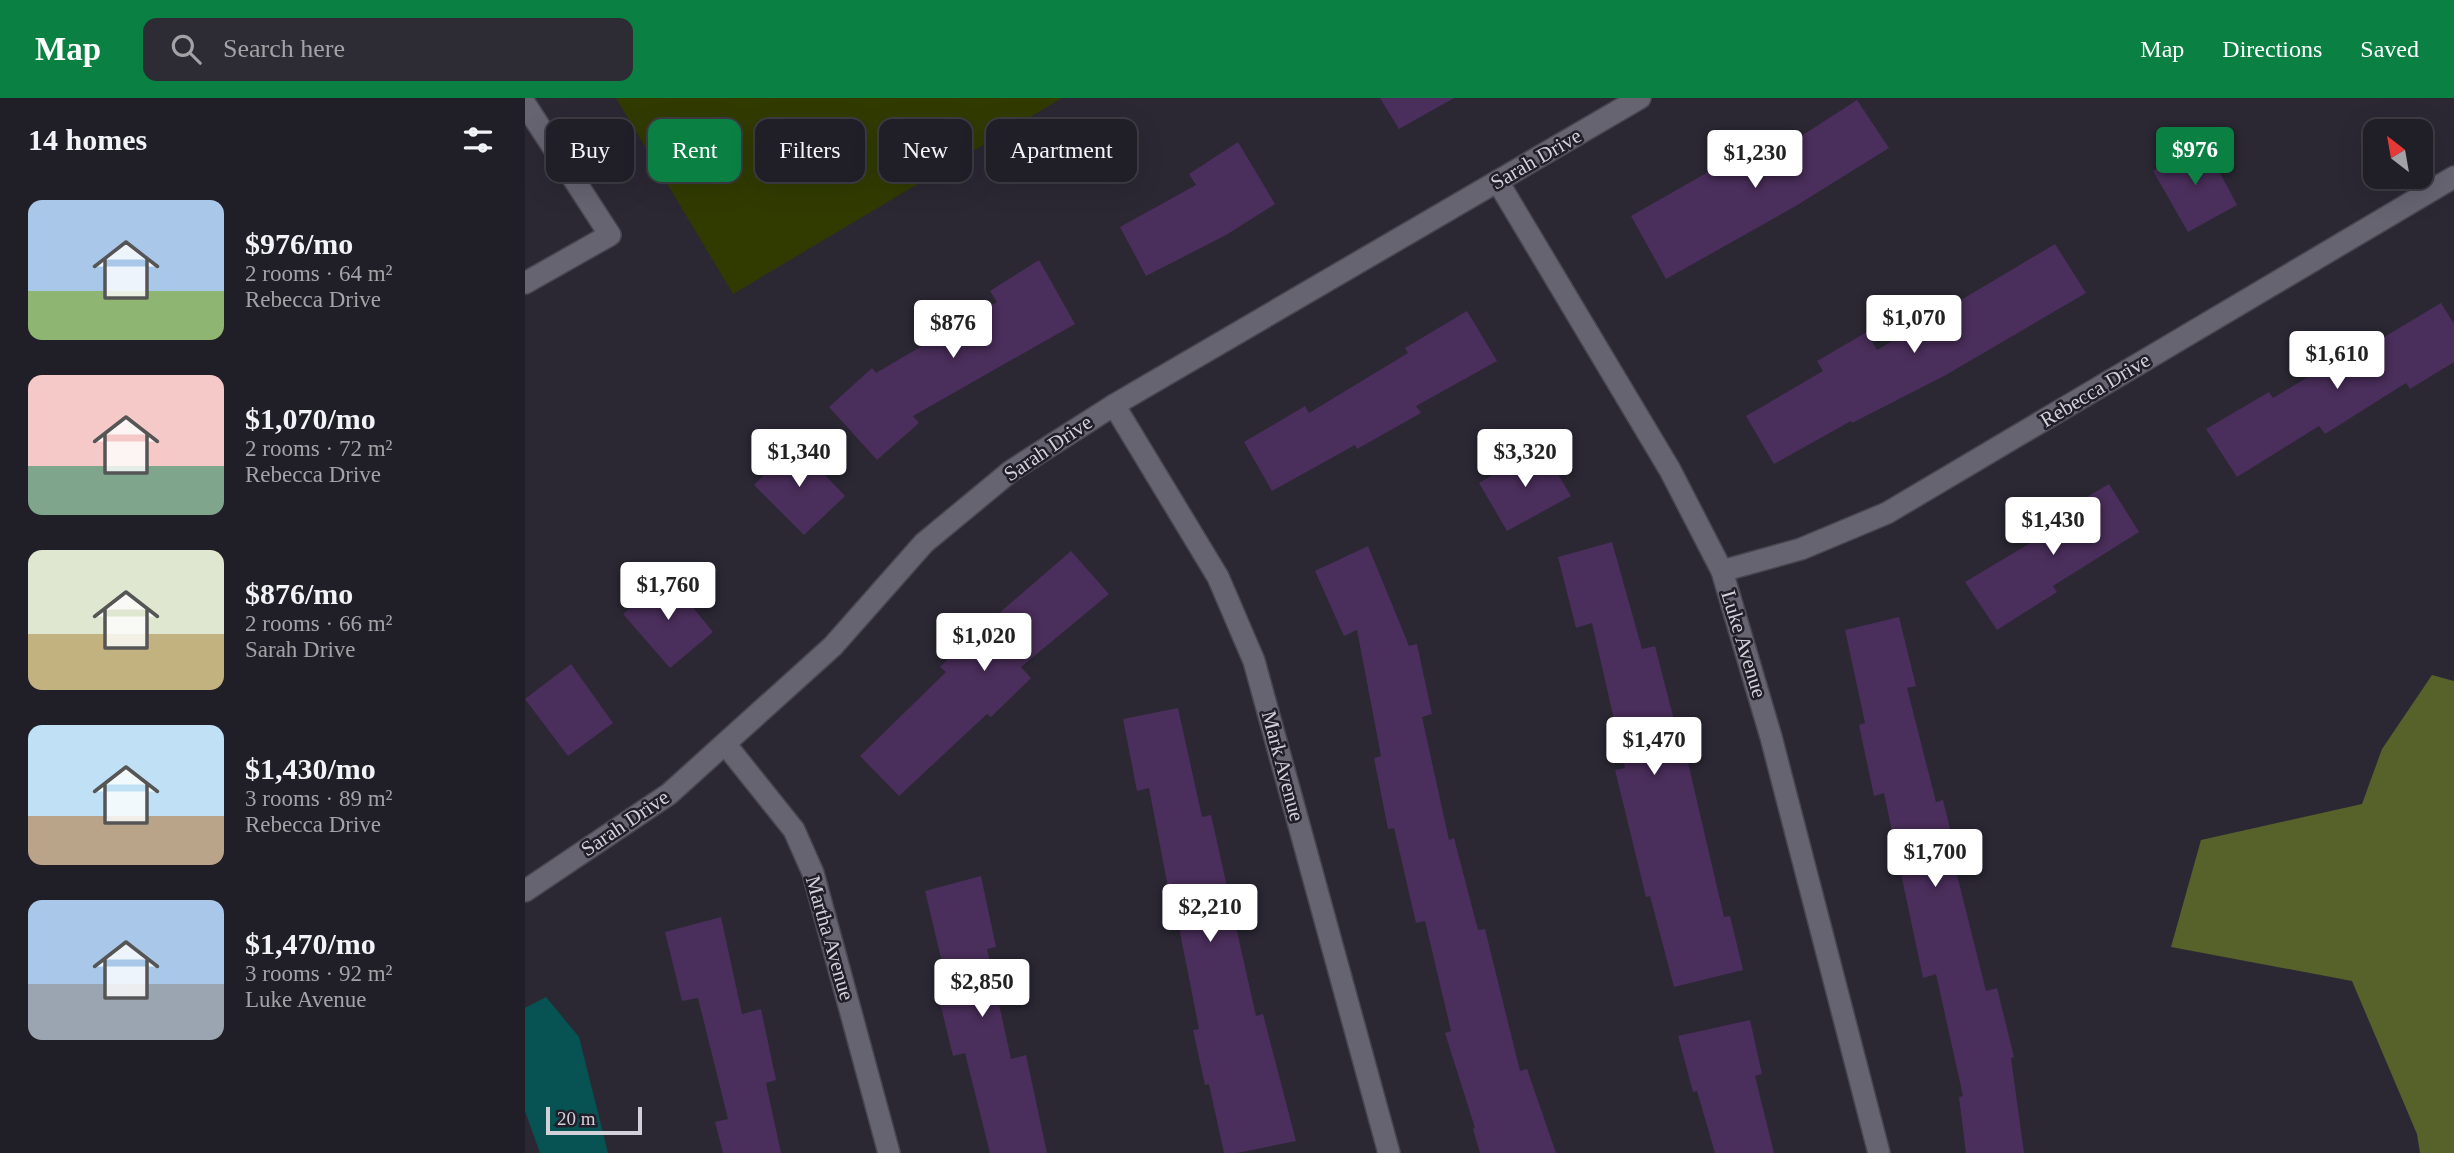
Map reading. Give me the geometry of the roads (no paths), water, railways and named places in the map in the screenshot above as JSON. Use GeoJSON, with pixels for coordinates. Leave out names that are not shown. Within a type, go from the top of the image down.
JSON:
{"type":"FeatureCollection","features":[{"type":"Feature","properties":{"kind":"street","name":"Sarah Drive"},"geometry":{"type":"LineString","coordinates":[[525,891],[669,794],[726,745],[833,646],[924,543],[1011,471],[1114,405],[1640,98]]}},
{"type":"Feature","properties":{"kind":"street"},"geometry":{"type":"LineString","coordinates":[[525,104],[610,235],[525,283]]}},
{"type":"Feature","properties":{"kind":"street","name":"Rebecca Drive"},"geometry":{"type":"LineString","coordinates":[[1722,571],[1801,549],[1887,513],[2454,177]]}},
{"type":"Feature","properties":{"kind":"street","name":"Luke Avenue"},"geometry":{"type":"LineString","coordinates":[[1498,181],[1670,470],[1722,571],[1771,737],[1879,1153]]}},
{"type":"Feature","properties":{"kind":"street","name":"Mark Avenue"},"geometry":{"type":"LineString","coordinates":[[1114,405],[1218,577],[1254,662],[1389,1153]]}},
{"type":"Feature","properties":{"kind":"street","name":"Martha Avenue"},"geometry":{"type":"LineString","coordinates":[[726,745],[794,830],[813,873],[889,1153]]}}]}
